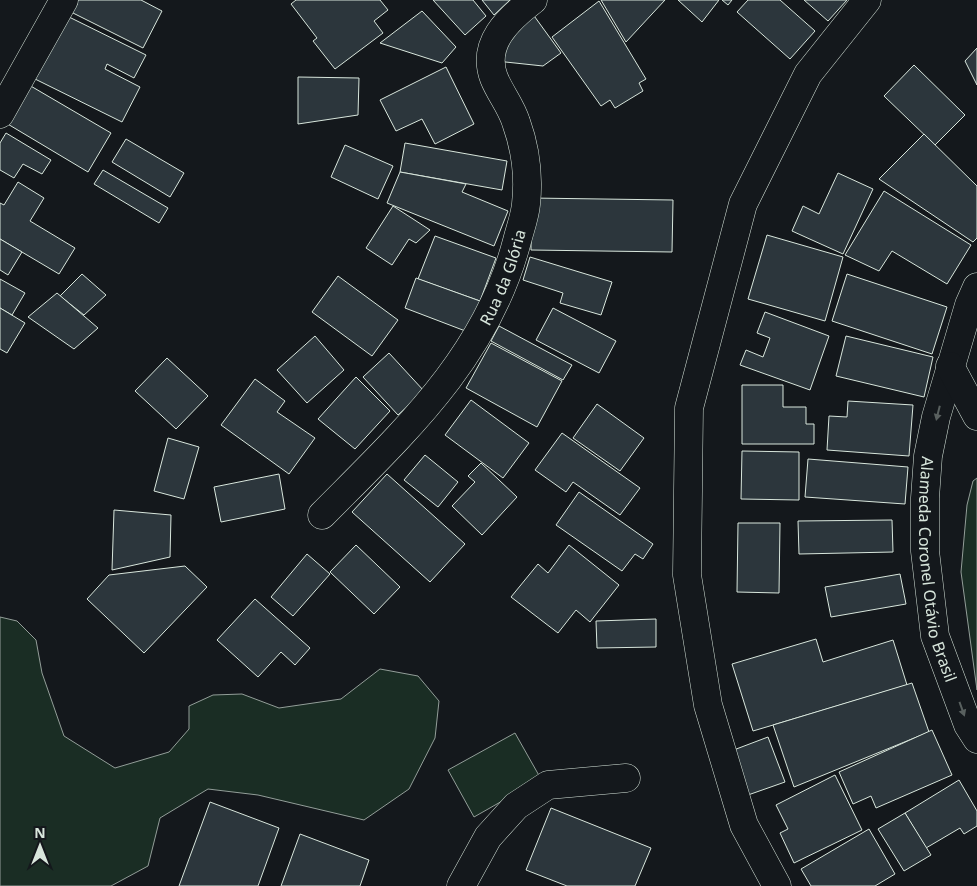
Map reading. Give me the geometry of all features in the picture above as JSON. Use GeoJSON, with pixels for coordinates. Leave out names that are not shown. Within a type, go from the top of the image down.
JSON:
{"type":"FeatureCollection","features":[{"type":"Feature","properties":{"kind":"street"},"geometry":{"type":"LineString","coordinates":[[0,114],[64,0]]}},
{"type":"Feature","properties":{"kind":"street","name":"Rua da Glória"},"geometry":{"type":"LineString","coordinates":[[322,515],[422,413],[462,361],[489,314],[509,273],[526,206],[526,168],[516,122],[494,77],[490,60],[493,41],[513,15],[533,0]]}},
{"type":"Feature","properties":{"kind":"street"},"geometry":{"type":"LineString","coordinates":[[777,886],[744,825],[708,705],[687,575],[689,408],[743,204],[808,74],[867,0]]}},
{"type":"Feature","properties":{"kind":"street","name":"Alameda Coronel Otávio Brasil"},"geometry":{"type":"LineString","coordinates":[[977,287],[969,305],[950,366],[928,456],[925,498],[925,551],[935,636],[968,725],[977,739]]}},
{"type":"Feature","properties":{"kind":"street"},"geometry":{"type":"LineString","coordinates":[[950,366],[977,416]]}},
{"type":"Feature","properties":{"kind":"street"},"geometry":{"type":"LineString","coordinates":[[461,886],[488,837],[516,806],[548,785],[626,778]]}},
{"type":"Feature","properties":{"kind":"green space"},"geometry":{"type":"Polygon","coordinates":[[[977,478],[977,690],[961,572],[967,505],[973,481],[977,478]]]}},
{"type":"Feature","properties":{"kind":"green space"},"geometry":{"type":"Polygon","coordinates":[[[0,617],[17,621],[36,640],[42,673],[64,736],[115,768],[169,752],[189,729],[189,706],[213,695],[242,694],[279,708],[341,699],[380,669],[418,676],[439,701],[435,738],[409,789],[364,820],[258,795],[208,789],[160,818],[148,866],[111,886],[0,886],[0,617]]]}},
{"type":"Feature","properties":{"kind":"green space"},"geometry":{"type":"Polygon","coordinates":[[[515,733],[541,779],[474,817],[448,770],[515,733]]]}},
{"type":"Feature","properties":{"kind":"building"},"geometry":{"type":"Polygon","coordinates":[[[73,0],[141,0],[162,11],[143,48],[67,10],[73,0]]]}},
{"type":"Feature","properties":{"kind":"building"},"geometry":{"type":"Polygon","coordinates":[[[296,0],[380,0],[388,10],[374,21],[383,33],[335,69],[313,41],[317,38],[291,4],[296,0]]]}},
{"type":"Feature","properties":{"kind":"building"},"geometry":{"type":"Polygon","coordinates":[[[433,0],[473,0],[486,16],[465,35],[433,0]]]}},
{"type":"Feature","properties":{"kind":"building"},"geometry":{"type":"Polygon","coordinates":[[[482,0],[510,0],[494,15],[482,0]]]}},
{"type":"Feature","properties":{"kind":"building"},"geometry":{"type":"Polygon","coordinates":[[[601,0],[665,0],[626,42],[601,0]]]}},
{"type":"Feature","properties":{"kind":"building"},"geometry":{"type":"Polygon","coordinates":[[[678,0],[719,0],[702,22],[678,0]]]}},
{"type":"Feature","properties":{"kind":"building"},"geometry":{"type":"Polygon","coordinates":[[[722,0],[732,0],[728,5],[722,0]]]}},
{"type":"Feature","properties":{"kind":"building"},"geometry":{"type":"Polygon","coordinates":[[[748,0],[780,0],[815,31],[790,59],[737,12],[748,0]]]}},
{"type":"Feature","properties":{"kind":"building"},"geometry":{"type":"Polygon","coordinates":[[[804,0],[847,0],[828,21],[804,0]]]}},
{"type":"Feature","properties":{"kind":"building"},"geometry":{"type":"Polygon","coordinates":[[[599,1],[646,79],[639,83],[643,91],[615,108],[610,100],[601,106],[552,37],[599,1]]]}},
{"type":"Feature","properties":{"kind":"building"},"geometry":{"type":"Polygon","coordinates":[[[422,11],[456,47],[442,63],[380,43],[422,11]]]}},
{"type":"Feature","properties":{"kind":"building"},"geometry":{"type":"Polygon","coordinates":[[[532,13],[561,53],[543,66],[496,61],[514,26],[532,13]]]}},
{"type":"Feature","properties":{"kind":"building"},"geometry":{"type":"Polygon","coordinates":[[[65,15],[146,55],[134,78],[107,64],[105,69],[140,87],[122,122],[33,78],[65,15]]]}},
{"type":"Feature","properties":{"kind":"building"},"geometry":{"type":"Polygon","coordinates":[[[977,48],[977,85],[965,61],[977,48]]]}},
{"type":"Feature","properties":{"kind":"building"},"geometry":{"type":"Polygon","coordinates":[[[914,65],[965,115],[935,145],[884,96],[914,65]]]}},
{"type":"Feature","properties":{"kind":"building"},"geometry":{"type":"Polygon","coordinates":[[[446,67],[474,124],[435,144],[422,119],[396,131],[380,100],[446,67]]]}},
{"type":"Feature","properties":{"kind":"building"},"geometry":{"type":"Polygon","coordinates":[[[298,77],[359,78],[358,115],[298,124],[298,77]]]}},
{"type":"Feature","properties":{"kind":"building"},"geometry":{"type":"Polygon","coordinates":[[[29,85],[111,133],[88,172],[6,123],[29,85]]]}},
{"type":"Feature","properties":{"kind":"building"},"geometry":{"type":"Polygon","coordinates":[[[6,133],[51,160],[42,174],[23,164],[14,178],[0,170],[0,143],[6,133]]]}},
{"type":"Feature","properties":{"kind":"building"},"geometry":{"type":"Polygon","coordinates":[[[924,134],[977,186],[977,238],[973,242],[879,179],[924,134]]]}},
{"type":"Feature","properties":{"kind":"building"},"geometry":{"type":"Polygon","coordinates":[[[126,139],[184,173],[170,197],[112,162],[126,139]]]}},
{"type":"Feature","properties":{"kind":"building"},"geometry":{"type":"Polygon","coordinates":[[[405,143],[507,161],[502,190],[400,172],[405,143]]]}},
{"type":"Feature","properties":{"kind":"building"},"geometry":{"type":"Polygon","coordinates":[[[345,145],[393,166],[378,199],[331,177],[345,145]]]}},
{"type":"Feature","properties":{"kind":"building"},"geometry":{"type":"Polygon","coordinates":[[[103,170],[168,208],[159,223],[94,184],[103,170]]]}},
{"type":"Feature","properties":{"kind":"building"},"geometry":{"type":"Polygon","coordinates":[[[400,172],[466,184],[462,192],[508,211],[494,246],[387,203],[400,172]]]}},
{"type":"Feature","properties":{"kind":"building"},"geometry":{"type":"Polygon","coordinates":[[[838,173],[873,189],[843,254],[792,231],[803,206],[819,214],[838,173]]]}},
{"type":"Feature","properties":{"kind":"building"},"geometry":{"type":"Polygon","coordinates":[[[18,182],[44,198],[30,221],[75,248],[59,274],[0,239],[0,203],[4,205],[18,182]]]}},
{"type":"Feature","properties":{"kind":"building"},"geometry":{"type":"Polygon","coordinates":[[[884,191],[971,245],[947,284],[892,251],[879,271],[845,255],[884,191]]]}},
{"type":"Feature","properties":{"kind":"building"},"geometry":{"type":"Polygon","coordinates":[[[531,198],[673,200],[672,252],[531,250],[531,198]]]}},
{"type":"Feature","properties":{"kind":"building"},"geometry":{"type":"Polygon","coordinates":[[[393,206],[430,230],[416,243],[409,239],[392,265],[366,248],[393,206]]]}},
{"type":"Feature","properties":{"kind":"building"},"geometry":{"type":"Polygon","coordinates":[[[767,235],[843,257],[825,321],[748,299],[767,235]]]}},
{"type":"Feature","properties":{"kind":"building"},"geometry":{"type":"Polygon","coordinates":[[[435,236],[496,258],[480,301],[418,279],[435,236]]]}},
{"type":"Feature","properties":{"kind":"building"},"geometry":{"type":"Polygon","coordinates":[[[0,239],[22,252],[8,275],[0,270],[0,239]]]}},
{"type":"Feature","properties":{"kind":"building"},"geometry":{"type":"Polygon","coordinates":[[[530,257],[612,282],[601,315],[560,303],[563,293],[523,280],[530,257]]]}},
{"type":"Feature","properties":{"kind":"building"},"geometry":{"type":"Polygon","coordinates":[[[82,274],[106,295],[84,315],[60,296],[82,274]]]}},
{"type":"Feature","properties":{"kind":"building"},"geometry":{"type":"Polygon","coordinates":[[[847,274],[947,307],[932,354],[832,321],[847,274]]]}},
{"type":"Feature","properties":{"kind":"building"},"geometry":{"type":"Polygon","coordinates":[[[338,276],[398,320],[372,356],[312,312],[338,276]]]}},
{"type":"Feature","properties":{"kind":"building"},"geometry":{"type":"Polygon","coordinates":[[[416,278],[480,301],[468,332],[405,308],[416,278]]]}},
{"type":"Feature","properties":{"kind":"building"},"geometry":{"type":"Polygon","coordinates":[[[0,279],[25,293],[12,315],[0,308],[0,279]]]}},
{"type":"Feature","properties":{"kind":"building"},"geometry":{"type":"Polygon","coordinates":[[[57,293],[98,328],[74,349],[28,317],[57,293]]]}},
{"type":"Feature","properties":{"kind":"building"},"geometry":{"type":"Polygon","coordinates":[[[0,308],[25,323],[7,353],[0,349],[0,308]]]}},
{"type":"Feature","properties":{"kind":"building"},"geometry":{"type":"Polygon","coordinates":[[[553,308],[616,341],[599,373],[536,340],[553,308]]]}},
{"type":"Feature","properties":{"kind":"building"},"geometry":{"type":"Polygon","coordinates":[[[765,312],[829,336],[810,390],[740,365],[746,350],[763,357],[770,338],[757,333],[765,312]]]}},
{"type":"Feature","properties":{"kind":"building"},"geometry":{"type":"Polygon","coordinates":[[[499,326],[572,365],[563,380],[491,341],[499,326]]]}},
{"type":"Feature","properties":{"kind":"building"},"geometry":{"type":"Polygon","coordinates":[[[315,336],[344,370],[307,403],[277,370],[315,336]]]}},
{"type":"Feature","properties":{"kind":"building"},"geometry":{"type":"Polygon","coordinates":[[[846,336],[933,357],[924,397],[836,376],[846,336]]]}},
{"type":"Feature","properties":{"kind":"building"},"geometry":{"type":"Polygon","coordinates":[[[491,343],[562,381],[537,427],[466,388],[491,343]]]}},
{"type":"Feature","properties":{"kind":"building"},"geometry":{"type":"Polygon","coordinates":[[[389,353],[424,391],[398,415],[363,377],[389,353]]]}},
{"type":"Feature","properties":{"kind":"building"},"geometry":{"type":"Polygon","coordinates":[[[167,358],[208,396],[176,429],[135,391],[167,358]]]}},
{"type":"Feature","properties":{"kind":"building"},"geometry":{"type":"Polygon","coordinates":[[[356,377],[390,411],[355,449],[318,419],[356,377]]]}},
{"type":"Feature","properties":{"kind":"building"},"geometry":{"type":"Polygon","coordinates":[[[255,379],[285,401],[277,412],[315,438],[289,474],[221,425],[255,379]]]}},
{"type":"Feature","properties":{"kind":"building"},"geometry":{"type":"Polygon","coordinates":[[[742,385],[783,385],[783,407],[806,407],[806,424],[814,424],[814,444],[742,444],[742,385]]]}},
{"type":"Feature","properties":{"kind":"building"},"geometry":{"type":"Polygon","coordinates":[[[471,400],[529,443],[503,478],[445,435],[471,400]]]}},
{"type":"Feature","properties":{"kind":"building"},"geometry":{"type":"Polygon","coordinates":[[[848,401],[913,405],[909,456],[827,450],[829,416],[847,417],[848,401]]]}},
{"type":"Feature","properties":{"kind":"building"},"geometry":{"type":"Polygon","coordinates":[[[597,404],[644,438],[620,471],[573,438],[597,404]]]}},
{"type":"Feature","properties":{"kind":"building"},"geometry":{"type":"Polygon","coordinates":[[[562,433],[640,488],[620,515],[573,482],[566,492],[535,470],[562,433]]]}},
{"type":"Feature","properties":{"kind":"building"},"geometry":{"type":"Polygon","coordinates":[[[168,438],[199,447],[184,499],[154,491],[168,438]]]}},
{"type":"Feature","properties":{"kind":"building"},"geometry":{"type":"Polygon","coordinates":[[[742,451],[799,452],[799,500],[741,499],[742,451]]]}},
{"type":"Feature","properties":{"kind":"building"},"geometry":{"type":"Polygon","coordinates":[[[425,455],[458,482],[438,507],[404,480],[425,455]]]}},
{"type":"Feature","properties":{"kind":"building"},"geometry":{"type":"Polygon","coordinates":[[[808,459],[908,467],[905,504],[805,497],[808,459]]]}},
{"type":"Feature","properties":{"kind":"building"},"geometry":{"type":"Polygon","coordinates":[[[481,463],[517,497],[482,535],[452,506],[475,482],[468,476],[481,463]]]}},
{"type":"Feature","properties":{"kind":"building"},"geometry":{"type":"Polygon","coordinates":[[[279,474],[285,509],[221,522],[214,487],[279,474]]]}},
{"type":"Feature","properties":{"kind":"building"},"geometry":{"type":"Polygon","coordinates":[[[387,474],[465,544],[430,582],[352,512],[387,474]]]}},
{"type":"Feature","properties":{"kind":"building"},"geometry":{"type":"Polygon","coordinates":[[[579,492],[653,544],[643,559],[635,554],[622,571],[556,525],[579,492]]]}},
{"type":"Feature","properties":{"kind":"building"},"geometry":{"type":"Polygon","coordinates":[[[114,510],[171,515],[170,557],[112,570],[114,510]]]}},
{"type":"Feature","properties":{"kind":"building"},"geometry":{"type":"Polygon","coordinates":[[[892,520],[893,552],[799,554],[798,521],[892,520]]]}},
{"type":"Feature","properties":{"kind":"building"},"geometry":{"type":"Polygon","coordinates":[[[738,523],[780,523],[779,593],[737,592],[738,523]]]}},
{"type":"Feature","properties":{"kind":"building"},"geometry":{"type":"Polygon","coordinates":[[[356,545],[400,587],[374,614],[330,572],[356,545]]]}},
{"type":"Feature","properties":{"kind":"building"},"geometry":{"type":"Polygon","coordinates":[[[569,545],[619,585],[590,622],[576,610],[558,633],[511,597],[538,564],[548,573],[569,545]]]}},
{"type":"Feature","properties":{"kind":"building"},"geometry":{"type":"Polygon","coordinates":[[[307,554],[330,574],[293,616],[271,597],[307,554]]]}},
{"type":"Feature","properties":{"kind":"building"},"geometry":{"type":"Polygon","coordinates":[[[185,566],[207,587],[144,653],[87,599],[109,575],[185,566]]]}},
{"type":"Feature","properties":{"kind":"building"},"geometry":{"type":"Polygon","coordinates":[[[900,574],[906,604],[831,617],[825,587],[900,574]]]}},
{"type":"Feature","properties":{"kind":"building"},"geometry":{"type":"Polygon","coordinates":[[[255,599],[310,648],[295,665],[281,652],[258,677],[217,640],[255,599]]]}},
{"type":"Feature","properties":{"kind":"building"},"geometry":{"type":"Polygon","coordinates":[[[656,619],[656,647],[597,648],[596,621],[656,619]]]}},
{"type":"Feature","properties":{"kind":"building"},"geometry":{"type":"Polygon","coordinates":[[[816,639],[823,662],[893,640],[907,685],[753,731],[732,664],[816,639]]]}},
{"type":"Feature","properties":{"kind":"building"},"geometry":{"type":"Polygon","coordinates":[[[912,683],[929,732],[794,787],[773,725],[912,683]]]}},
{"type":"Feature","properties":{"kind":"building"},"geometry":{"type":"Polygon","coordinates":[[[932,730],[952,775],[876,808],[871,796],[853,804],[839,772],[932,730]]]}},
{"type":"Feature","properties":{"kind":"building"},"geometry":{"type":"Polygon","coordinates":[[[768,737],[785,782],[748,795],[731,751],[768,737]]]}},
{"type":"Feature","properties":{"kind":"building"},"geometry":{"type":"Polygon","coordinates":[[[835,775],[862,830],[794,863],[780,833],[788,829],[776,805],[835,775]]]}},
{"type":"Feature","properties":{"kind":"building"},"geometry":{"type":"Polygon","coordinates":[[[959,780],[977,811],[977,826],[964,834],[960,828],[926,848],[905,813],[959,780]]]}},
{"type":"Feature","properties":{"kind":"building"},"geometry":{"type":"Polygon","coordinates":[[[210,802],[279,828],[258,886],[179,886],[210,802]]]}},
{"type":"Feature","properties":{"kind":"building"},"geometry":{"type":"Polygon","coordinates":[[[551,808],[651,848],[635,886],[567,886],[526,870],[551,808]]]}},
{"type":"Feature","properties":{"kind":"building"},"geometry":{"type":"Polygon","coordinates":[[[905,813],[931,855],[904,871],[878,829],[905,813]]]}},
{"type":"Feature","properties":{"kind":"building"},"geometry":{"type":"Polygon","coordinates":[[[869,829],[895,874],[875,886],[811,886],[801,869],[869,829]]]}},
{"type":"Feature","properties":{"kind":"building"},"geometry":{"type":"Polygon","coordinates":[[[300,834],[369,860],[360,886],[281,886],[300,834]]]}}]}
